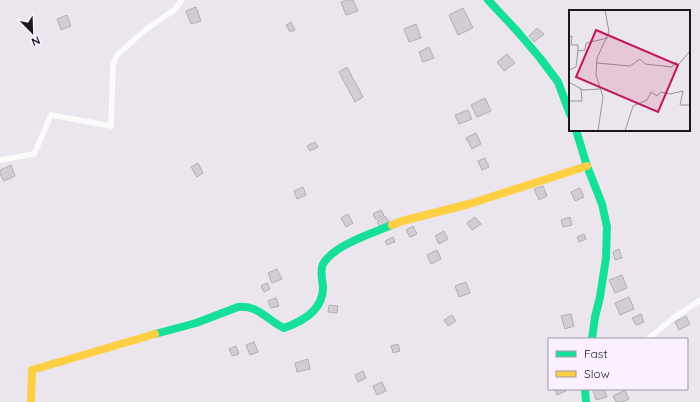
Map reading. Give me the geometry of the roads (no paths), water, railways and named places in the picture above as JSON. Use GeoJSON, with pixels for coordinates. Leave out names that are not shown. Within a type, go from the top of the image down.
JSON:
{"type":"FeatureCollection","features":[{"type":"Feature","properties":{"kind":"street"},"geometry":{"type":"LineString","coordinates":[[0,160],[34,154],[51,115],[111,126],[113,64],[117,55],[144,31],[174,10],[182,0]]}},
{"type":"Feature","properties":{"kind":"street"},"geometry":{"type":"LineString","coordinates":[[488,0],[517,31],[558,82],[569,111]]}},
{"type":"Feature","properties":{"kind":"street"},"geometry":{"type":"LineString","coordinates":[[576,131],[587,166],[602,204],[607,227],[606,258],[592,338]]}},
{"type":"Feature","properties":{"kind":"street"},"geometry":{"type":"LineString","coordinates":[[31,402],[32,370],[196,323],[238,307],[250,307],[279,326],[284,328],[290,326],[306,318],[316,308],[323,294],[323,265],[333,253],[344,246],[402,221],[469,204],[587,166]]}},
{"type":"Feature","properties":{"kind":"street"},"geometry":{"type":"LineString","coordinates":[[649,338],[672,319],[700,300]]}},
{"type":"Feature","properties":{"kind":"street"},"geometry":{"type":"LineString","coordinates":[[585,390],[586,402]]}}]}
